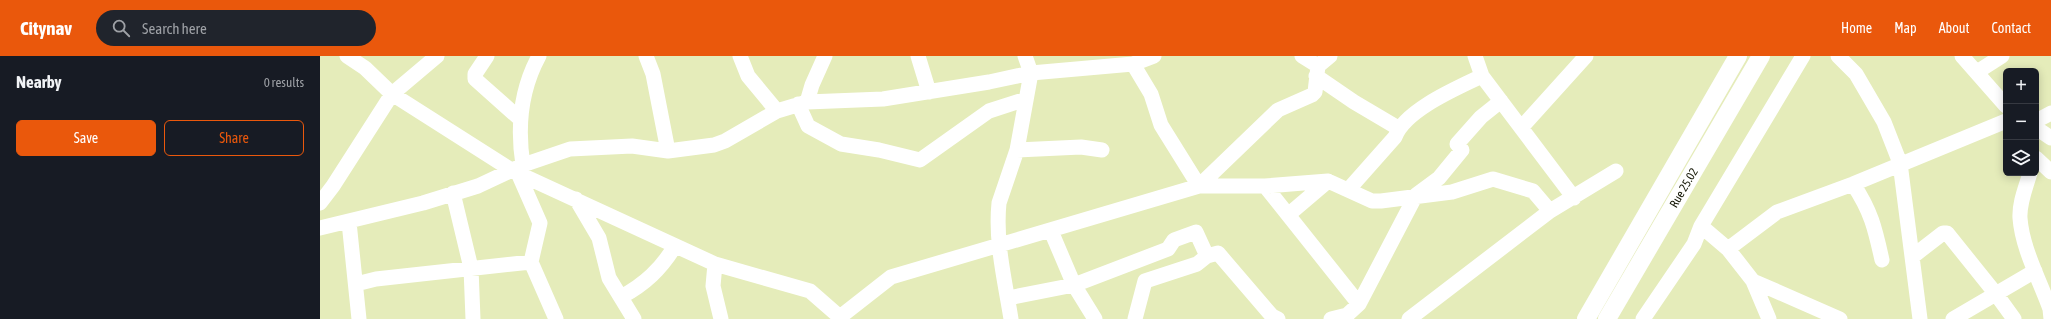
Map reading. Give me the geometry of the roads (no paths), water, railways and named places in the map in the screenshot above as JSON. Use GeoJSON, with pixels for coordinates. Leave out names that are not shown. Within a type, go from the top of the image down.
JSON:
{"type":"FeatureCollection","features":[{"type":"Feature","properties":{"kind":"main road"},"geometry":{"type":"LineString","coordinates":[[1586,319],[1738,56]]}},
{"type":"Feature","properties":{"kind":"main road","name":"Rue 25.02"},"geometry":{"type":"LineString","coordinates":[[1607,319],[1761,56]]}},
{"type":"Feature","properties":{"kind":"street"},"geometry":{"type":"LineString","coordinates":[[347,56],[365,68],[392,94],[518,170],[715,264],[810,291],[841,318],[891,277],[1199,186],[1265,186],[1328,182],[1372,200],[1452,192],[1493,179],[1533,191],[1550,211]]}},
{"type":"Feature","properties":{"kind":"street"},"geometry":{"type":"LineString","coordinates":[[320,203],[333,186],[392,94],[437,56]]}},
{"type":"Feature","properties":{"kind":"street"},"geometry":{"type":"LineString","coordinates":[[488,56],[475,74],[475,79],[520,119]]}},
{"type":"Feature","properties":{"kind":"street"},"geometry":{"type":"LineString","coordinates":[[540,56],[525,91],[520,119],[518,170],[540,224],[531,262],[556,319]]}},
{"type":"Feature","properties":{"kind":"street"},"geometry":{"type":"LineString","coordinates":[[646,56],[653,74],[668,151]]}},
{"type":"Feature","properties":{"kind":"street"},"geometry":{"type":"LineString","coordinates":[[740,56],[748,76],[777,111]]}},
{"type":"Feature","properties":{"kind":"street"},"geometry":{"type":"LineString","coordinates":[[824,56],[802,103],[808,126],[841,144],[879,150],[920,160],[989,112],[1026,99]]}},
{"type":"Feature","properties":{"kind":"street"},"geometry":{"type":"LineString","coordinates":[[918,56],[929,92]]}},
{"type":"Feature","properties":{"kind":"street"},"geometry":{"type":"LineString","coordinates":[[1011,319],[999,246],[998,203],[1017,150],[1031,73],[1025,56]]}},
{"type":"Feature","properties":{"kind":"street"},"geometry":{"type":"LineString","coordinates":[[320,228],[349,222],[478,186],[570,149],[632,146],[668,151],[714,145],[725,141],[777,111],[802,103],[883,99],[1031,73],[1071,62],[1133,64],[1154,56]]}},
{"type":"Feature","properties":{"kind":"street"},"geometry":{"type":"LineString","coordinates":[[1302,56],[1317,71],[1354,102],[1398,128]]}},
{"type":"Feature","properties":{"kind":"street"},"geometry":{"type":"LineString","coordinates":[[1199,186],[1278,110],[1312,96],[1315,92],[1317,71],[1330,56]]}},
{"type":"Feature","properties":{"kind":"street"},"geometry":{"type":"LineString","coordinates":[[1475,56],[1482,76],[1574,198]]}},
{"type":"Feature","properties":{"kind":"street"},"geometry":{"type":"LineString","coordinates":[[1521,128],[1586,56]]}},
{"type":"Feature","properties":{"kind":"street"},"geometry":{"type":"LineString","coordinates":[[1643,319],[1694,244],[1701,226],[1803,56]]}},
{"type":"Feature","properties":{"kind":"street"},"geometry":{"type":"LineString","coordinates":[[1838,56],[1856,74],[1884,122],[1900,163],[1920,319]]}},
{"type":"Feature","properties":{"kind":"street"},"geometry":{"type":"LineString","coordinates":[[1962,56],[2004,104]]}},
{"type":"Feature","properties":{"kind":"street"},"geometry":{"type":"LineString","coordinates":[[1977,72],[2002,56]]}},
{"type":"Feature","properties":{"kind":"street"},"geometry":{"type":"LineString","coordinates":[[1133,64],[1151,94],[1161,125],[1199,186]]}},
{"type":"Feature","properties":{"kind":"street"},"geometry":{"type":"LineString","coordinates":[[1348,190],[1395,137],[1398,128],[1432,100],[1482,76]]}},
{"type":"Feature","properties":{"kind":"street"},"geometry":{"type":"LineString","coordinates":[[1331,319],[1349,317],[1359,304],[1416,195],[1439,178],[1462,150],[1457,144],[1480,117],[1501,101]]}},
{"type":"Feature","properties":{"kind":"street"},"geometry":{"type":"LineString","coordinates":[[2039,119],[2051,113]]}},
{"type":"Feature","properties":{"kind":"street"},"geometry":{"type":"LineString","coordinates":[[1728,249],[1777,212],[1853,184],[1900,163],[2003,122]]}},
{"type":"Feature","properties":{"kind":"street"},"geometry":{"type":"LineString","coordinates":[[2039,130],[2051,138]]}},
{"type":"Feature","properties":{"kind":"street"},"geometry":{"type":"LineString","coordinates":[[1017,150],[1081,147],[1102,150]]}},
{"type":"Feature","properties":{"kind":"street"},"geometry":{"type":"LineString","coordinates":[[2039,161],[2051,172]]}},
{"type":"Feature","properties":{"kind":"street"},"geometry":{"type":"LineString","coordinates":[[1415,317],[1550,211],[1574,198],[1616,171]]}},
{"type":"Feature","properties":{"kind":"street"},"geometry":{"type":"LineString","coordinates":[[2029,176],[2023,195],[2020,218],[2027,250],[2051,312]]}},
{"type":"Feature","properties":{"kind":"street"},"geometry":{"type":"LineString","coordinates":[[1288,215],[1328,182]]}},
{"type":"Feature","properties":{"kind":"street"},"geometry":{"type":"LineString","coordinates":[[1853,184],[1868,206],[1882,260]]}},
{"type":"Feature","properties":{"kind":"street"},"geometry":{"type":"LineString","coordinates":[[1265,186],[1359,304]]}},
{"type":"Feature","properties":{"kind":"street"},"geometry":{"type":"LineString","coordinates":[[453,193],[471,268],[473,319]]}},
{"type":"Feature","properties":{"kind":"street"},"geometry":{"type":"LineString","coordinates":[[576,199],[599,238],[609,278],[634,319]]}},
{"type":"Feature","properties":{"kind":"street"},"geometry":{"type":"LineString","coordinates":[[349,222],[359,319]]}},
{"type":"Feature","properties":{"kind":"street"},"geometry":{"type":"LineString","coordinates":[[1701,226],[1728,249],[1753,281],[1769,319]]}},
{"type":"Feature","properties":{"kind":"street"},"geometry":{"type":"LineString","coordinates":[[1051,230],[1074,285],[1094,319]]}},
{"type":"Feature","properties":{"kind":"street"},"geometry":{"type":"LineString","coordinates":[[1008,298],[1074,285],[1168,249],[1174,240],[1196,232],[1207,256]]}},
{"type":"Feature","properties":{"kind":"street"},"geometry":{"type":"LineString","coordinates":[[1912,257],[1943,233],[1947,233],[2014,319]]}},
{"type":"Feature","properties":{"kind":"street"},"geometry":{"type":"LineString","coordinates":[[621,297],[641,286],[651,277],[668,258],[675,246]]}},
{"type":"Feature","properties":{"kind":"street"},"geometry":{"type":"LineString","coordinates":[[1135,319],[1145,281],[1197,264],[1207,256],[1218,253],[1272,318]]}},
{"type":"Feature","properties":{"kind":"street"},"geometry":{"type":"LineString","coordinates":[[356,284],[376,279],[531,262]]}},
{"type":"Feature","properties":{"kind":"street"},"geometry":{"type":"LineString","coordinates":[[715,264],[713,286],[721,319]]}},
{"type":"Feature","properties":{"kind":"street"},"geometry":{"type":"LineString","coordinates":[[1952,319],[2035,271]]}},
{"type":"Feature","properties":{"kind":"street"},"geometry":{"type":"LineString","coordinates":[[1753,281],[1840,319]]}}]}
